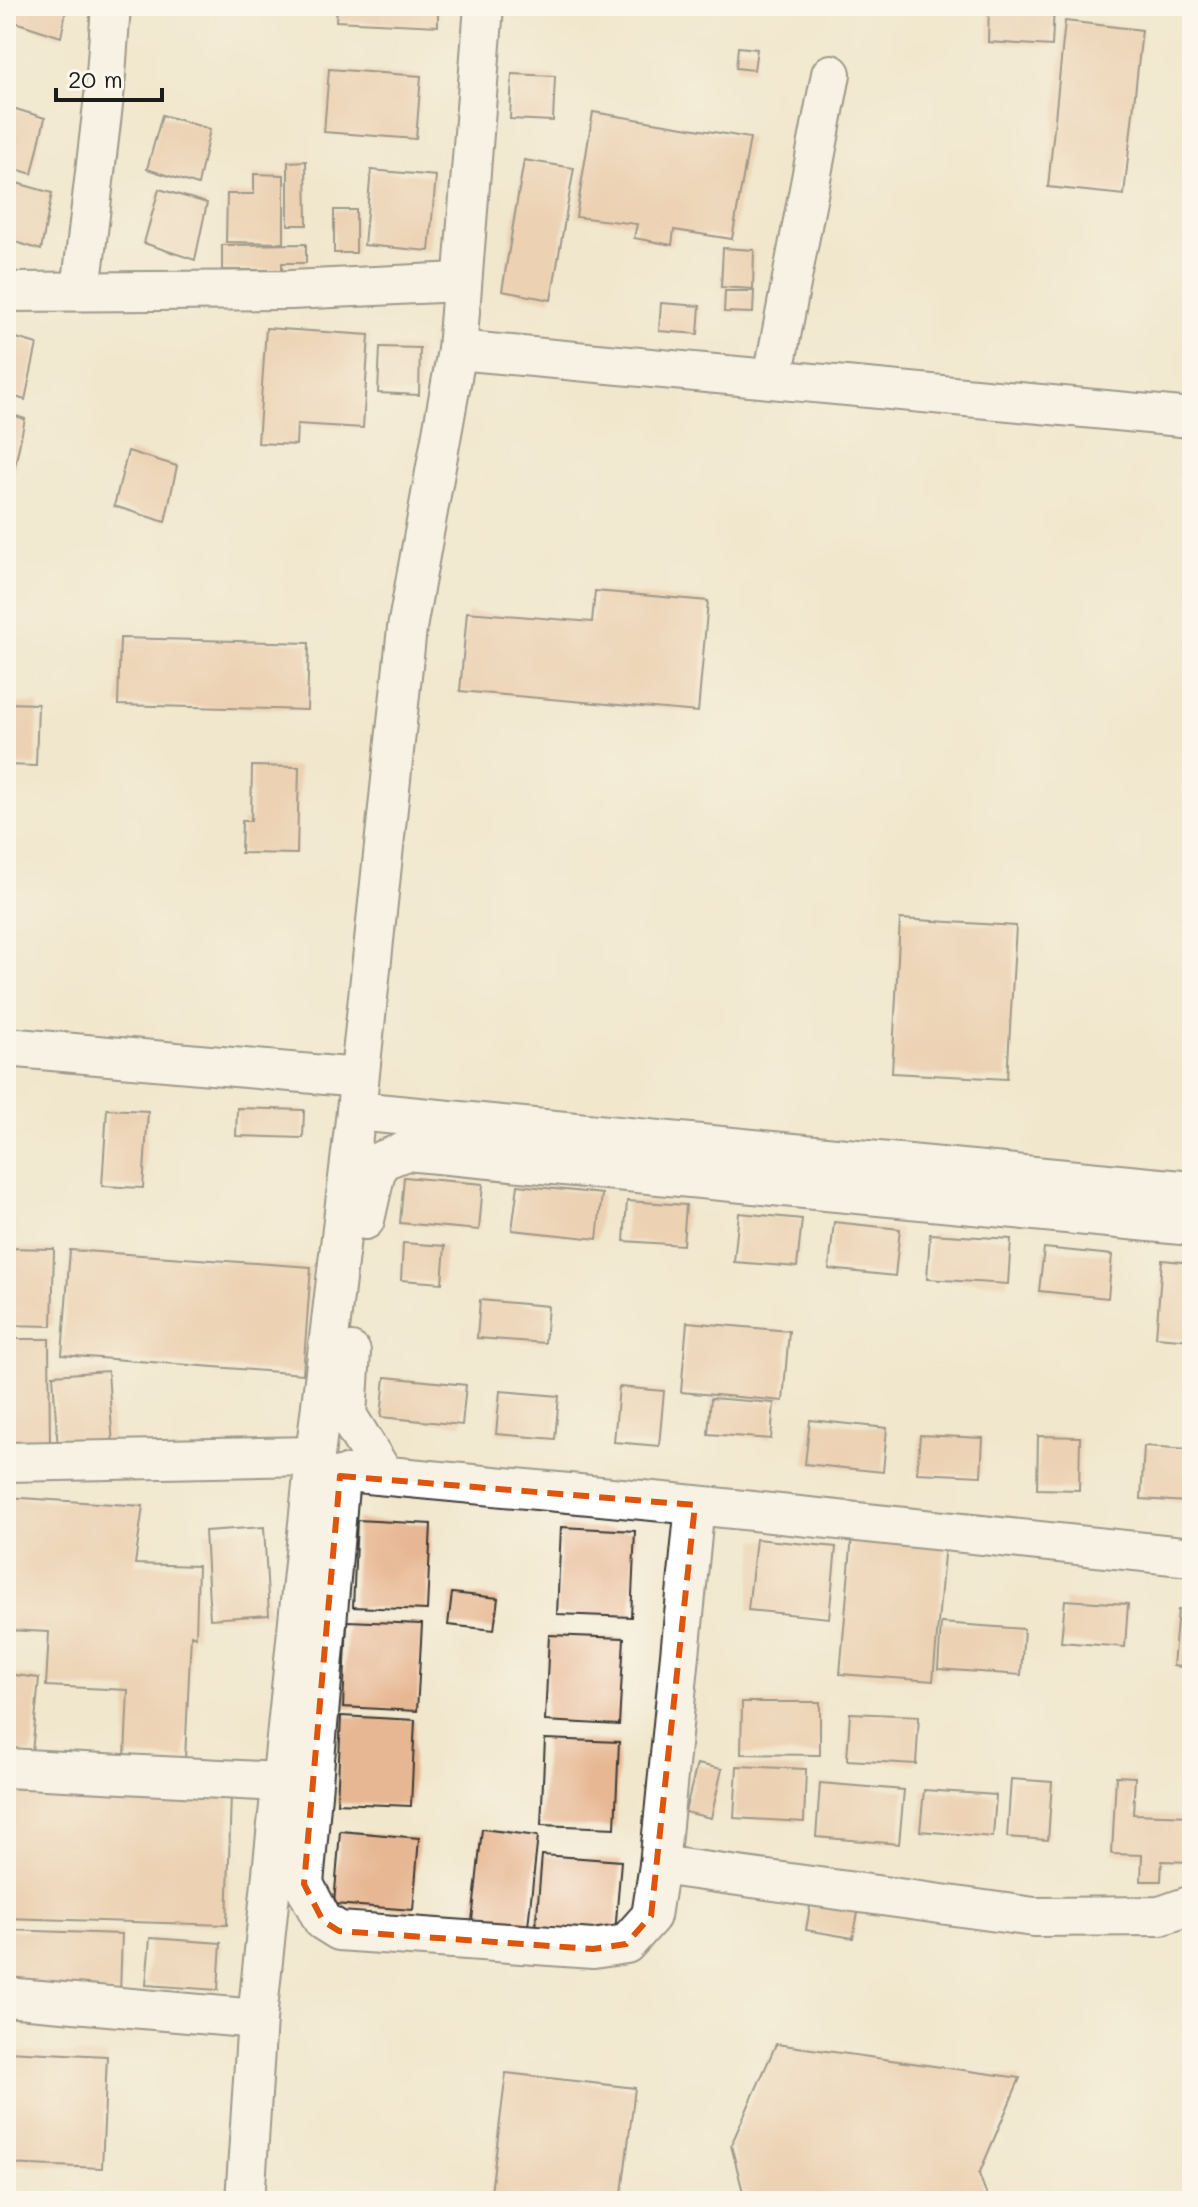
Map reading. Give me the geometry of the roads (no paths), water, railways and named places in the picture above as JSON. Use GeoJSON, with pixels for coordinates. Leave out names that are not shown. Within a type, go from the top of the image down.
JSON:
{"type":"FeatureCollection","features":[{"type":"Feature","properties":{"kind":"street"},"geometry":{"type":"LineString","coordinates":[[81,291],[105,88],[111,6]]}},
{"type":"Feature","properties":{"kind":"street"},"geometry":{"type":"LineString","coordinates":[[245,2201],[257,2019],[315,1456],[407,628],[457,350],[484,6]]}},
{"type":"Feature","properties":{"kind":"street"},"geometry":{"type":"LineString","coordinates":[[773,378],[831,74]]}},
{"type":"Feature","properties":{"kind":"street"},"geometry":{"type":"LineString","coordinates":[[6,292],[290,290],[460,282]]}},
{"type":"Feature","properties":{"kind":"street"},"geometry":{"type":"LineString","coordinates":[[457,350],[1192,418]]}},
{"type":"Feature","properties":{"kind":"street"},"geometry":{"type":"LineString","coordinates":[[6,1047],[357,1095],[1192,1191]]}},
{"type":"Feature","properties":{"kind":"street"},"geometry":{"type":"LineString","coordinates":[[384,1475],[347,1415],[352,1334],[363,1225],[378,1162],[406,1151],[1192,1226]]}},
{"type":"Feature","properties":{"kind":"street"},"geometry":{"type":"LineString","coordinates":[[6,1462],[315,1456]]}},
{"type":"Feature","properties":{"kind":"street"},"geometry":{"type":"LineString","coordinates":[[695,1505],[659,1865],[651,1916],[626,1944],[593,1949],[339,1931],[323,1921],[304,1884],[340,1476],[357,1473],[384,1475],[695,1505],[1192,1557]]}},
{"type":"Feature","properties":{"kind":"street"},"geometry":{"type":"LineString","coordinates":[[6,1768],[281,1782]]}},
{"type":"Feature","properties":{"kind":"street"},"geometry":{"type":"LineString","coordinates":[[659,1865],[1034,1917],[1160,1916],[1192,1905]]}},
{"type":"Feature","properties":{"kind":"street"},"geometry":{"type":"LineString","coordinates":[[6,1997],[257,2019]]}}]}
